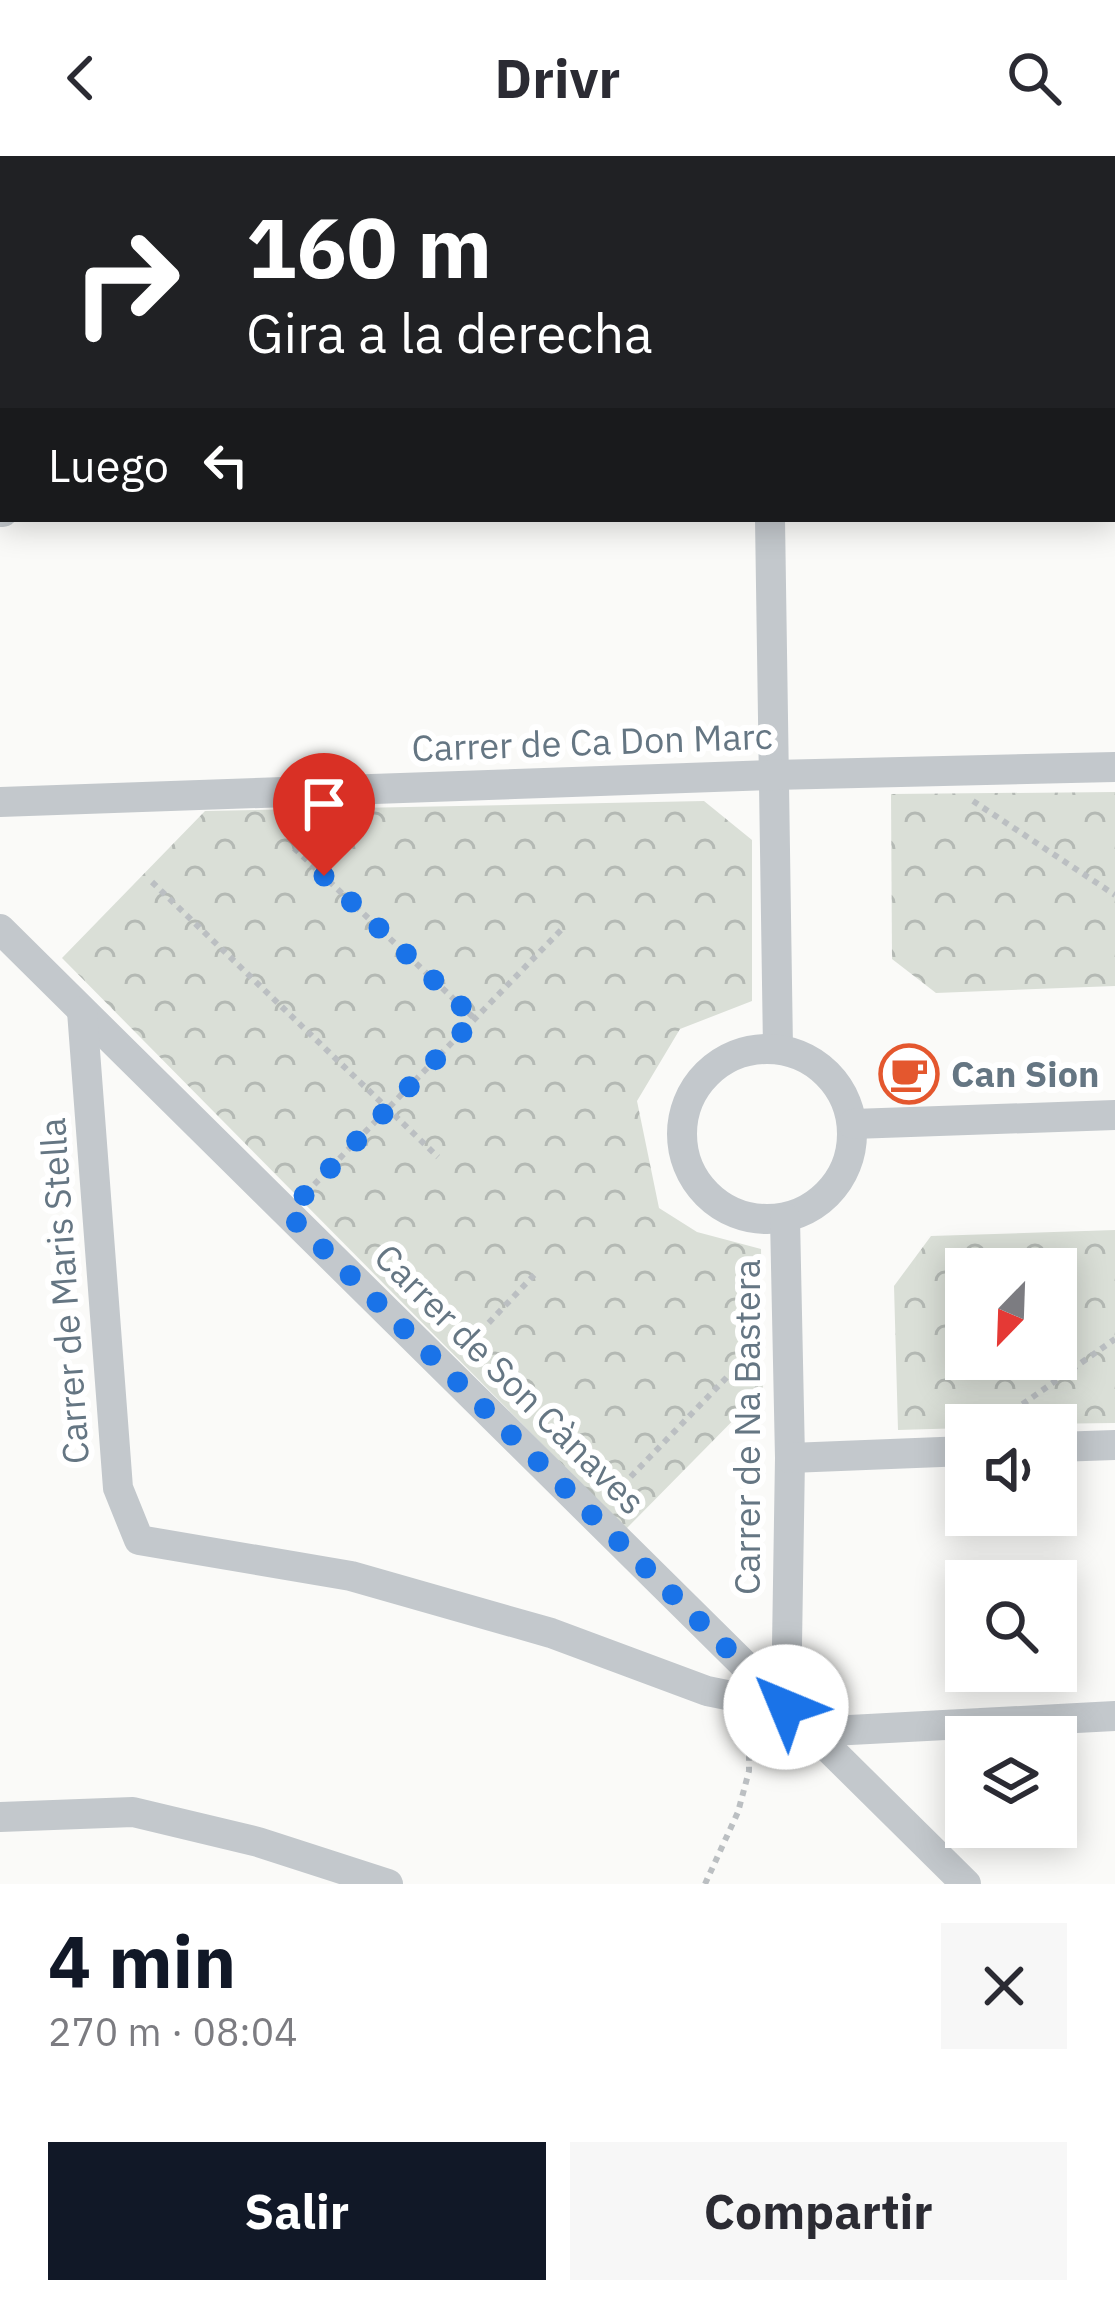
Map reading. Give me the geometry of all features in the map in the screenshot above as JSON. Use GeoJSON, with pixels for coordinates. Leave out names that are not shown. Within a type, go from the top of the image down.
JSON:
{"type":"FeatureCollection","features":[{"type":"Feature","properties":{"kind":"street"},"geometry":{"type":"LineString","coordinates":[[770,522],[778,1049]]}},
{"type":"Feature","properties":{"kind":"street","name":"Carrer de Ca Don Marc"},"geometry":{"type":"LineString","coordinates":[[0,802],[1115,767]]}},
{"type":"Feature","properties":{"kind":"street","name":"Carrer de Son Cànaves"},"geometry":{"type":"LineString","coordinates":[[0,929],[966,1884]]}},
{"type":"Feature","properties":{"kind":"street","name":"Carrer de Maris Stella"},"geometry":{"type":"LineString","coordinates":[[82,1011],[118,1488],[139,1540],[351,1576],[551,1633],[706,1691],[786,1707]]}},
{"type":"Feature","properties":{"kind":"street"},"geometry":{"type":"LineString","coordinates":[[778,1049],[805,1057],[828,1073],[844,1097],[853,1124],[852,1150],[829,1194],[809,1210],[785,1219],[755,1220],[726,1210],[703,1192],[687,1167],[681,1137],[685,1108],[699,1082],[721,1062],[748,1050],[778,1049]]}},
{"type":"Feature","properties":{"kind":"street"},"geometry":{"type":"LineString","coordinates":[[853,1124],[1115,1115]]}},
{"type":"Feature","properties":{"kind":"street","name":"Carrer de Na Bastera"},"geometry":{"type":"LineString","coordinates":[[785,1219],[790,1458],[786,1707]]}},
{"type":"Feature","properties":{"kind":"street"},"geometry":{"type":"LineString","coordinates":[[1077,1447],[1115,1445]]}},
{"type":"Feature","properties":{"kind":"street"},"geometry":{"type":"LineString","coordinates":[[790,1458],[945,1452]]}},
{"type":"Feature","properties":{"kind":"street"},"geometry":{"type":"LineString","coordinates":[[812,1732],[1115,1716]]}},
{"type":"Feature","properties":{"kind":"street"},"geometry":{"type":"LineString","coordinates":[[0,1816],[133,1812],[258,1842],[388,1884]]}},
{"type":"Feature","properties":{"kind":"path"},"geometry":{"type":"LineString","coordinates":[[928,772],[1115,895]]}},
{"type":"Feature","properties":{"kind":"path"},"geometry":{"type":"LineString","coordinates":[[294,848],[475,1019]]}},
{"type":"Feature","properties":{"kind":"path"},"geometry":{"type":"LineString","coordinates":[[152,882],[438,1157]]}},
{"type":"Feature","properties":{"kind":"path"},"geometry":{"type":"LineString","coordinates":[[287,1213],[561,930]]}},
{"type":"Feature","properties":{"kind":"path"},"geometry":{"type":"LineString","coordinates":[[446,1369],[535,1274]]}},
{"type":"Feature","properties":{"kind":"path"},"geometry":{"type":"LineString","coordinates":[[593,1516],[787,1316]]}},
{"type":"Feature","properties":{"kind":"path"},"geometry":{"type":"LineString","coordinates":[[1023,1404],[1115,1339]]}},
{"type":"Feature","properties":{"kind":"path"},"geometry":{"type":"LineString","coordinates":[[705,1884],[738,1812],[749,1771],[749,1700]]}},
{"type":"Feature","properties":{"kind":"green space"},"geometry":{"type":"Polygon","coordinates":[[[1115,792],[1115,986],[936,993],[892,959],[891,794],[1115,792]]]}},
{"type":"Feature","properties":{"kind":"green space"},"geometry":{"type":"Polygon","coordinates":[[[704,801],[752,840],[752,1001],[680,1029],[637,1101],[659,1208],[697,1232],[761,1249],[763,1390],[626,1529],[62,958],[205,811],[704,801]]]}},
{"type":"Feature","properties":{"kind":"green space"},"geometry":{"type":"Polygon","coordinates":[[[1115,1230],[1115,1423],[1077,1424],[1077,1404],[945,1404],[945,1429],[898,1430],[894,1286],[931,1236],[1115,1230]]]}},
{"type":"Feature","properties":{"kind":"place","name":"Can Sion"},"geometry":{"type":"Point","coordinates":[909,1074]}},
{"type":"Feature","properties":{"kind":"route"},"geometry":{"type":"LineString","coordinates":[[324,876],[475,1019],[287,1213],[786,1707]]}}]}
